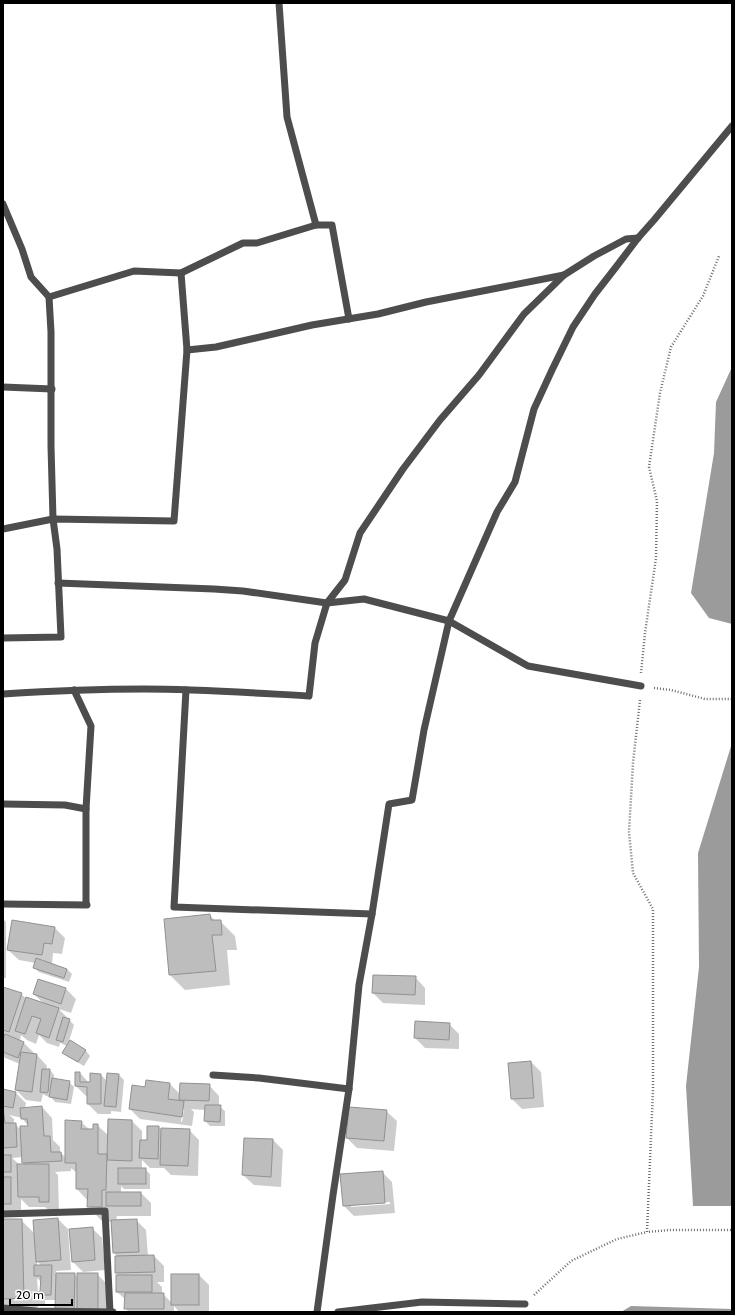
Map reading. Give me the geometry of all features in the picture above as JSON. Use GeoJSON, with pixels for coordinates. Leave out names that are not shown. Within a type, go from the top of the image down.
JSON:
{"type":"FeatureCollection","features":[{"type":"Feature","properties":{"kind":"street"},"geometry":{"type":"LineString","coordinates":[[279,3],[287,117],[316,225]]}},
{"type":"Feature","properties":{"kind":"street"},"geometry":{"type":"LineString","coordinates":[[317,1312],[349,1088],[359,985],[372,914],[389,804],[412,800],[424,730],[449,621],[497,512],[515,482],[534,409],[573,327],[590,300],[638,238],[732,126]]}},
{"type":"Feature","properties":{"kind":"street"},"geometry":{"type":"LineString","coordinates":[[3,204],[22,249],[31,277],[49,297],[51,332],[51,446],[53,519],[57,549],[61,637],[3,638]]}},
{"type":"Feature","properties":{"kind":"street"},"geometry":{"type":"LineString","coordinates":[[49,297],[134,271],[181,273],[243,243],[257,243],[316,225],[332,225],[349,319]]}},
{"type":"Feature","properties":{"kind":"street"},"geometry":{"type":"LineString","coordinates":[[3,694],[74,690],[142,689],[309,696],[315,643],[327,603],[345,580],[360,534],[403,469],[440,420],[479,375],[524,314],[564,275],[594,256],[626,239],[638,238]]}},
{"type":"Feature","properties":{"kind":"street"},"geometry":{"type":"LineString","coordinates":[[3,529],[53,519],[174,521],[187,350],[181,273]]}},
{"type":"Feature","properties":{"kind":"street"},"geometry":{"type":"LineString","coordinates":[[187,350],[216,347],[312,325],[378,314],[426,302],[564,275]]}},
{"type":"Feature","properties":{"kind":"street"},"geometry":{"type":"LineString","coordinates":[[3,387],[52,389]]}},
{"type":"Feature","properties":{"kind":"street"},"geometry":{"type":"LineString","coordinates":[[58,583],[243,591],[327,603],[364,599],[449,621],[528,666],[641,686]]}},
{"type":"Feature","properties":{"kind":"street"},"geometry":{"type":"LineString","coordinates":[[3,904],[87,905],[86,809],[91,726],[74,690]]}},
{"type":"Feature","properties":{"kind":"street"},"geometry":{"type":"LineString","coordinates":[[186,690],[174,907],[372,914]]}},
{"type":"Feature","properties":{"kind":"street"},"geometry":{"type":"LineString","coordinates":[[3,804],[65,806],[86,809]]}},
{"type":"Feature","properties":{"kind":"street"},"geometry":{"type":"LineString","coordinates":[[213,1075],[259,1078],[349,1088]]}},
{"type":"Feature","properties":{"kind":"street"},"geometry":{"type":"LineString","coordinates":[[3,1214],[105,1211],[111,1312],[36,1311],[3,1308]]}},
{"type":"Feature","properties":{"kind":"street"},"geometry":{"type":"LineString","coordinates":[[338,1312],[422,1302],[525,1304]]}},
{"type":"Feature","properties":{"kind":"path"},"geometry":{"type":"LineString","coordinates":[[647,1232],[652,1088],[652,909],[633,873],[629,832],[633,763],[641,686],[641,665],[656,558],[657,501],[649,467],[660,393],[671,347],[703,296],[719,256]]}},
{"type":"Feature","properties":{"kind":"path"},"geometry":{"type":"LineString","coordinates":[[641,686],[671,690],[705,699],[732,699]]}},
{"type":"Feature","properties":{"kind":"path"},"geometry":{"type":"LineString","coordinates":[[525,1304],[571,1261],[617,1239],[647,1232],[669,1230],[732,1230]]}},
{"type":"Feature","properties":{"kind":"shaded area"},"geometry":{"type":"Polygon","coordinates":[[[732,367],[732,624],[709,618],[691,593],[714,453],[716,402],[732,367]]]}},
{"type":"Feature","properties":{"kind":"shaded area"},"geometry":{"type":"Polygon","coordinates":[[[732,743],[732,1206],[693,1206],[686,1086],[699,967],[698,853],[732,743]]]}},
{"type":"Feature","properties":{"kind":"shaded area"},"geometry":{"type":"Polygon","coordinates":[[[631,1306],[732,1309],[732,1312],[621,1312],[631,1306]]]}},
{"type":"Feature","properties":{"kind":"building"},"geometry":{"type":"Polygon","coordinates":[[[210,914],[211,920],[221,920],[222,935],[212,935],[216,971],[169,975],[164,919],[210,914]]]}},
{"type":"Feature","properties":{"kind":"building"},"geometry":{"type":"Polygon","coordinates":[[[12,920],[55,927],[52,944],[44,943],[42,955],[7,950],[12,920]]]}},
{"type":"Feature","properties":{"kind":"building"},"geometry":{"type":"Polygon","coordinates":[[[36,958],[67,969],[64,978],[33,968],[36,958]]]}},
{"type":"Feature","properties":{"kind":"building"},"geometry":{"type":"Polygon","coordinates":[[[373,975],[416,976],[415,995],[372,993],[373,975]]]}},
{"type":"Feature","properties":{"kind":"building"},"geometry":{"type":"Polygon","coordinates":[[[38,979],[66,988],[61,1004],[33,994],[38,979]]]}},
{"type":"Feature","properties":{"kind":"building"},"geometry":{"type":"Polygon","coordinates":[[[3,987],[22,993],[9,1032],[3,1030],[3,987]]]}},
{"type":"Feature","properties":{"kind":"building"},"geometry":{"type":"Polygon","coordinates":[[[26,997],[59,1008],[49,1038],[36,1033],[41,1019],[32,1016],[25,1034],[15,1031],[26,997]]]}},
{"type":"Feature","properties":{"kind":"building"},"geometry":{"type":"Polygon","coordinates":[[[63,1017],[70,1019],[63,1042],[56,1040],[63,1017]]]}},
{"type":"Feature","properties":{"kind":"building"},"geometry":{"type":"Polygon","coordinates":[[[415,1021],[450,1023],[449,1040],[414,1038],[415,1021]]]}},
{"type":"Feature","properties":{"kind":"building"},"geometry":{"type":"Polygon","coordinates":[[[5,1034],[24,1042],[18,1058],[3,1052],[3,1039],[5,1034]]]}},
{"type":"Feature","properties":{"kind":"building"},"geometry":{"type":"Polygon","coordinates":[[[70,1040],[86,1050],[78,1062],[62,1053],[70,1040]]]}},
{"type":"Feature","properties":{"kind":"building"},"geometry":{"type":"Polygon","coordinates":[[[21,1052],[37,1054],[32,1092],[15,1090],[21,1052]]]}},
{"type":"Feature","properties":{"kind":"building"},"geometry":{"type":"Polygon","coordinates":[[[531,1061],[534,1098],[511,1099],[508,1063],[531,1061]]]}},
{"type":"Feature","properties":{"kind":"building"},"geometry":{"type":"Polygon","coordinates":[[[42,1069],[50,1069],[48,1093],[40,1092],[42,1069]]]}},
{"type":"Feature","properties":{"kind":"building"},"geometry":{"type":"Polygon","coordinates":[[[75,1072],[80,1072],[80,1082],[90,1082],[90,1073],[101,1074],[101,1104],[87,1104],[87,1087],[75,1086],[75,1072]]]}},
{"type":"Feature","properties":{"kind":"building"},"geometry":{"type":"Polygon","coordinates":[[[107,1073],[119,1074],[116,1107],[104,1106],[107,1073]]]}},
{"type":"Feature","properties":{"kind":"building"},"geometry":{"type":"Polygon","coordinates":[[[52,1078],[70,1081],[67,1100],[49,1097],[52,1078]]]}},
{"type":"Feature","properties":{"kind":"building"},"geometry":{"type":"Polygon","coordinates":[[[146,1080],[170,1083],[168,1099],[184,1101],[182,1117],[129,1109],[132,1085],[145,1087],[146,1080]]]}},
{"type":"Feature","properties":{"kind":"building"},"geometry":{"type":"Polygon","coordinates":[[[180,1083],[210,1084],[209,1101],[179,1100],[180,1083]]]}},
{"type":"Feature","properties":{"kind":"building"},"geometry":{"type":"Polygon","coordinates":[[[3,1089],[16,1092],[13,1108],[3,1106],[3,1089]]]}},
{"type":"Feature","properties":{"kind":"building"},"geometry":{"type":"Polygon","coordinates":[[[205,1105],[221,1105],[220,1122],[204,1121],[205,1105]]]}},
{"type":"Feature","properties":{"kind":"building"},"geometry":{"type":"Polygon","coordinates":[[[42,1106],[44,1136],[50,1136],[51,1152],[61,1152],[62,1161],[22,1163],[20,1126],[28,1126],[27,1119],[21,1119],[20,1108],[42,1106]]]}},
{"type":"Feature","properties":{"kind":"building"},"geometry":{"type":"Polygon","coordinates":[[[349,1107],[387,1110],[384,1141],[346,1138],[349,1107]]]}},
{"type":"Feature","properties":{"kind":"building"},"geometry":{"type":"Polygon","coordinates":[[[3,1108],[5,1123],[16,1123],[17,1147],[3,1148],[3,1108]]]}},
{"type":"Feature","properties":{"kind":"building"},"geometry":{"type":"Polygon","coordinates":[[[108,1119],[132,1120],[132,1161],[107,1160],[108,1119]]]}},
{"type":"Feature","properties":{"kind":"building"},"geometry":{"type":"Polygon","coordinates":[[[65,1120],[82,1121],[81,1129],[93,1129],[93,1124],[98,1124],[98,1154],[107,1154],[106,1190],[102,1190],[102,1207],[87,1207],[88,1189],[76,1189],[76,1163],[65,1163],[65,1120]]]}},
{"type":"Feature","properties":{"kind":"building"},"geometry":{"type":"Polygon","coordinates":[[[147,1126],[159,1126],[158,1159],[139,1158],[140,1140],[147,1140],[147,1126]]]}},
{"type":"Feature","properties":{"kind":"building"},"geometry":{"type":"Polygon","coordinates":[[[161,1128],[190,1129],[188,1166],[160,1165],[161,1128]]]}},
{"type":"Feature","properties":{"kind":"building"},"geometry":{"type":"Polygon","coordinates":[[[244,1138],[273,1139],[271,1177],[242,1175],[244,1138]]]}},
{"type":"Feature","properties":{"kind":"building"},"geometry":{"type":"Polygon","coordinates":[[[3,1155],[11,1155],[11,1172],[3,1172],[3,1155]]]}},
{"type":"Feature","properties":{"kind":"building"},"geometry":{"type":"Polygon","coordinates":[[[17,1164],[49,1164],[49,1202],[39,1202],[39,1197],[18,1197],[17,1164]]]}},
{"type":"Feature","properties":{"kind":"building"},"geometry":{"type":"Polygon","coordinates":[[[118,1168],[146,1168],[146,1184],[118,1184],[118,1168]]]}},
{"type":"Feature","properties":{"kind":"building"},"geometry":{"type":"Polygon","coordinates":[[[383,1171],[385,1203],[343,1206],[340,1174],[383,1171]]]}},
{"type":"Feature","properties":{"kind":"building"},"geometry":{"type":"Polygon","coordinates":[[[3,1177],[11,1177],[11,1204],[3,1204],[3,1177]]]}},
{"type":"Feature","properties":{"kind":"building"},"geometry":{"type":"Polygon","coordinates":[[[106,1192],[141,1192],[141,1206],[106,1206],[106,1192]]]}},
{"type":"Feature","properties":{"kind":"building"},"geometry":{"type":"Polygon","coordinates":[[[58,1218],[61,1260],[36,1262],[33,1220],[58,1218]]]}},
{"type":"Feature","properties":{"kind":"building"},"geometry":{"type":"Polygon","coordinates":[[[3,1219],[22,1219],[24,1298],[3,1299],[3,1219]]]}},
{"type":"Feature","properties":{"kind":"building"},"geometry":{"type":"Polygon","coordinates":[[[137,1219],[139,1252],[113,1253],[111,1220],[137,1219]]]}},
{"type":"Feature","properties":{"kind":"building"},"geometry":{"type":"Polygon","coordinates":[[[93,1227],[95,1260],[72,1262],[69,1229],[93,1227]]]}},
{"type":"Feature","properties":{"kind":"building"},"geometry":{"type":"Polygon","coordinates":[[[154,1255],[155,1272],[115,1273],[115,1256],[154,1255]]]}},
{"type":"Feature","properties":{"kind":"building"},"geometry":{"type":"Polygon","coordinates":[[[34,1265],[52,1265],[51,1295],[41,1295],[40,1300],[33,1300],[34,1292],[40,1292],[41,1276],[34,1276],[34,1265]]]}},
{"type":"Feature","properties":{"kind":"building"},"geometry":{"type":"Polygon","coordinates":[[[56,1273],[75,1273],[74,1311],[55,1310],[56,1273]]]}},
{"type":"Feature","properties":{"kind":"building"},"geometry":{"type":"Polygon","coordinates":[[[77,1273],[98,1273],[98,1311],[77,1311],[77,1273]]]}},
{"type":"Feature","properties":{"kind":"building"},"geometry":{"type":"Polygon","coordinates":[[[171,1274],[199,1274],[199,1305],[171,1305],[171,1274]]]}},
{"type":"Feature","properties":{"kind":"building"},"geometry":{"type":"Polygon","coordinates":[[[116,1275],[152,1275],[152,1292],[116,1292],[116,1275]]]}},
{"type":"Feature","properties":{"kind":"building"},"geometry":{"type":"Polygon","coordinates":[[[125,1293],[164,1293],[164,1309],[124,1309],[125,1293]]]}}]}
